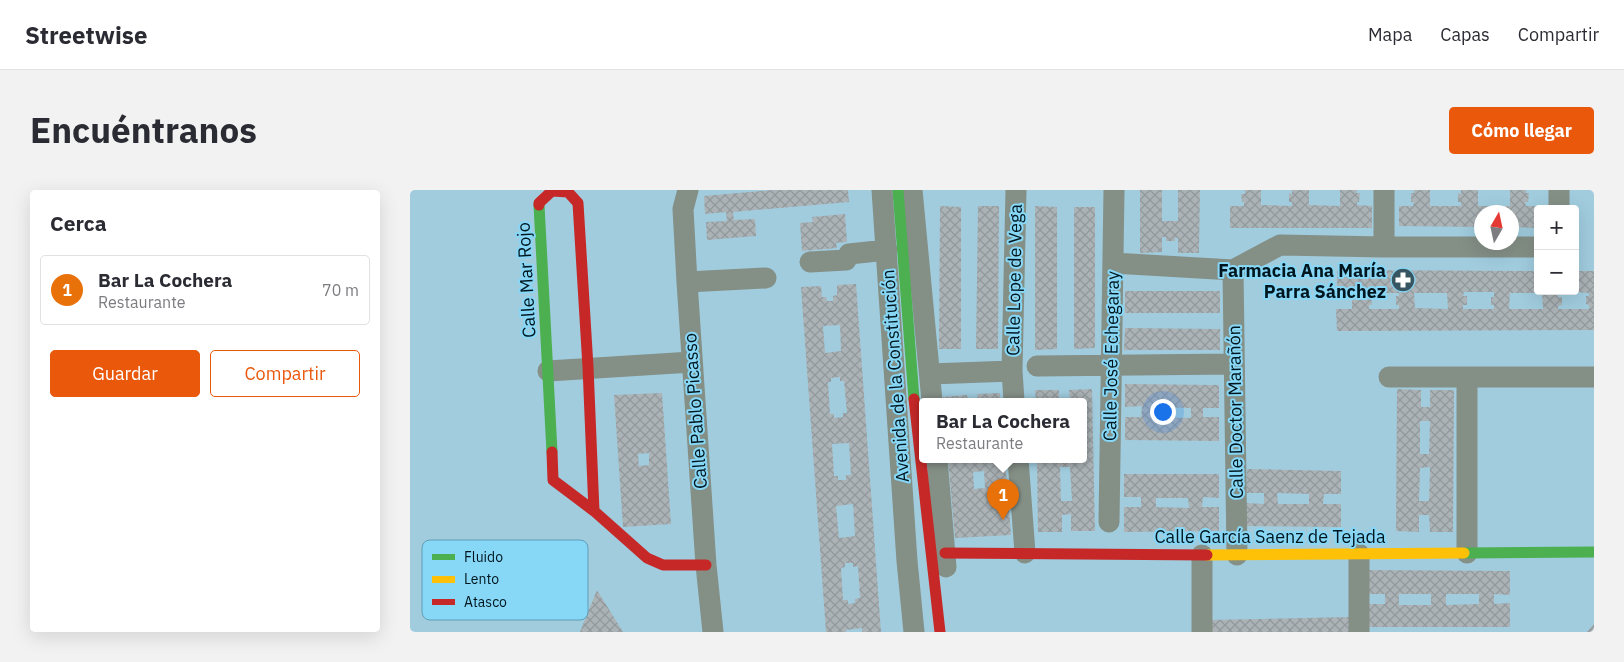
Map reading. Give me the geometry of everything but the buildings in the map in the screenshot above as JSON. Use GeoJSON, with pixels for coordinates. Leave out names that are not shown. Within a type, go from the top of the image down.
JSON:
{"type":"FeatureCollection","features":[{"type":"Feature","properties":{"kind":"street","name":"Calle Pablo Picasso"},"geometry":{"type":"LineString","coordinates":[[688,190],[683,209],[687,282],[706,565],[714,632]]}},
{"type":"Feature","properties":{"kind":"street","name":"Avenida de la Constitución"},"geometry":{"type":"LineString","coordinates":[[882,190],[907,561],[914,632]]}},
{"type":"Feature","properties":{"kind":"street","name":"Avenida de la Constitución"},"geometry":{"type":"LineString","coordinates":[[898,190],[911,375],[919,446]]}},
{"type":"Feature","properties":{"kind":"street","name":"Avenida de la Constitución"},"geometry":{"type":"LineString","coordinates":[[912,190],[932,398]]}},
{"type":"Feature","properties":{"kind":"street","name":"Calle Lope de Vega"},"geometry":{"type":"LineString","coordinates":[[1014,398],[1012,371],[1016,190]]}},
{"type":"Feature","properties":{"kind":"street","name":"Calle José Echegaray"},"geometry":{"type":"LineString","coordinates":[[1109,522],[1114,190]]}},
{"type":"Feature","properties":{"kind":"street"},"geometry":{"type":"LineString","coordinates":[[1384,190],[1384,247]]}},
{"type":"Feature","properties":{"kind":"street"},"geometry":{"type":"LineString","coordinates":[[1558,190],[1559,205]]}},
{"type":"Feature","properties":{"kind":"street","name":"Calle Mar Rojo"},"geometry":{"type":"LineString","coordinates":[[594,512],[588,367],[578,203],[568,192],[552,191],[539,203],[553,480],[594,512],[646,558],[664,565],[706,565]]}},
{"type":"Feature","properties":{"kind":"street"},"geometry":{"type":"LineString","coordinates":[[1112,264],[1233,270],[1280,245],[1534,247]]}},
{"type":"Feature","properties":{"kind":"street"},"geometry":{"type":"LineString","coordinates":[[810,262],[846,260],[849,254],[887,250]]}},
{"type":"Feature","properties":{"kind":"street","name":"Calle Doctor Marañón"},"geometry":{"type":"LineString","coordinates":[[1233,270],[1237,555]]}},
{"type":"Feature","properties":{"kind":"street"},"geometry":{"type":"LineString","coordinates":[[687,282],[766,278]]}},
{"type":"Feature","properties":{"kind":"street"},"geometry":{"type":"LineString","coordinates":[[548,371],[692,362]]}},
{"type":"Feature","properties":{"kind":"street"},"geometry":{"type":"LineString","coordinates":[[1036,366],[1234,364]]}},
{"type":"Feature","properties":{"kind":"street"},"geometry":{"type":"LineString","coordinates":[[930,374],[1012,371]]}},
{"type":"Feature","properties":{"kind":"street"},"geometry":{"type":"LineString","coordinates":[[1389,377],[1594,377]]}},
{"type":"Feature","properties":{"kind":"street"},"geometry":{"type":"LineString","coordinates":[[1466,553],[1467,378]]}},
{"type":"Feature","properties":{"kind":"street","name":"Avenida de la Constitución"},"geometry":{"type":"LineString","coordinates":[[921,463],[940,632]]}},
{"type":"Feature","properties":{"kind":"street","name":"Avenida de la Constitución"},"geometry":{"type":"LineString","coordinates":[[937,463],[953,632]]}},
{"type":"Feature","properties":{"kind":"street"},"geometry":{"type":"LineString","coordinates":[[1018,463],[1025,553]]}},
{"type":"Feature","properties":{"kind":"street","name":"Calle García Saenz de Tejada"},"geometry":{"type":"LineString","coordinates":[[945,553],[1237,555],[1594,552]]}},
{"type":"Feature","properties":{"kind":"street"},"geometry":{"type":"LineString","coordinates":[[1359,554],[1359,632]]}},
{"type":"Feature","properties":{"kind":"street"},"geometry":{"type":"LineString","coordinates":[[1202,555],[1202,632]]}},
{"type":"Feature","properties":{"kind":"street","name":"Avenida de la Constitución"},"geometry":{"type":"LineString","coordinates":[[907,561],[920,632]]}},
{"type":"Feature","properties":{"kind":"traffic: fast"},"geometry":{"type":"LineString","coordinates":[[898,190],[914,399]]}},
{"type":"Feature","properties":{"kind":"traffic: fast"},"geometry":{"type":"LineString","coordinates":[[539,205],[552,452]]}},
{"type":"Feature","properties":{"kind":"traffic: fast"},"geometry":{"type":"LineString","coordinates":[[1464,553],[1594,552]]}},
{"type":"Feature","properties":{"kind":"traffic: slow"},"geometry":{"type":"LineString","coordinates":[[1207,555],[1464,553]]}},
{"type":"Feature","properties":{"kind":"traffic: jam"},"geometry":{"type":"LineString","coordinates":[[539,205],[552,191],[568,192],[578,203],[594,511]]}},
{"type":"Feature","properties":{"kind":"traffic: jam"},"geometry":{"type":"LineString","coordinates":[[914,399],[919,444]]}},
{"type":"Feature","properties":{"kind":"traffic: jam"},"geometry":{"type":"LineString","coordinates":[[552,452],[553,480],[594,511],[647,558],[663,565],[706,565]]}},
{"type":"Feature","properties":{"kind":"traffic: jam"},"geometry":{"type":"LineString","coordinates":[[921,463],[940,632]]}},
{"type":"Feature","properties":{"kind":"traffic: jam"},"geometry":{"type":"LineString","coordinates":[[945,553],[1207,555]]}},
{"type":"Feature","properties":{"kind":"place","name":"Farmacia Ana María Parra Sánchez"},"geometry":{"type":"Point","coordinates":[1403,280]}},
{"type":"Feature","properties":{"kind":"place","name":"Bar La Cochera"},"geometry":{"type":"Point","coordinates":[1003,520]}}]}
